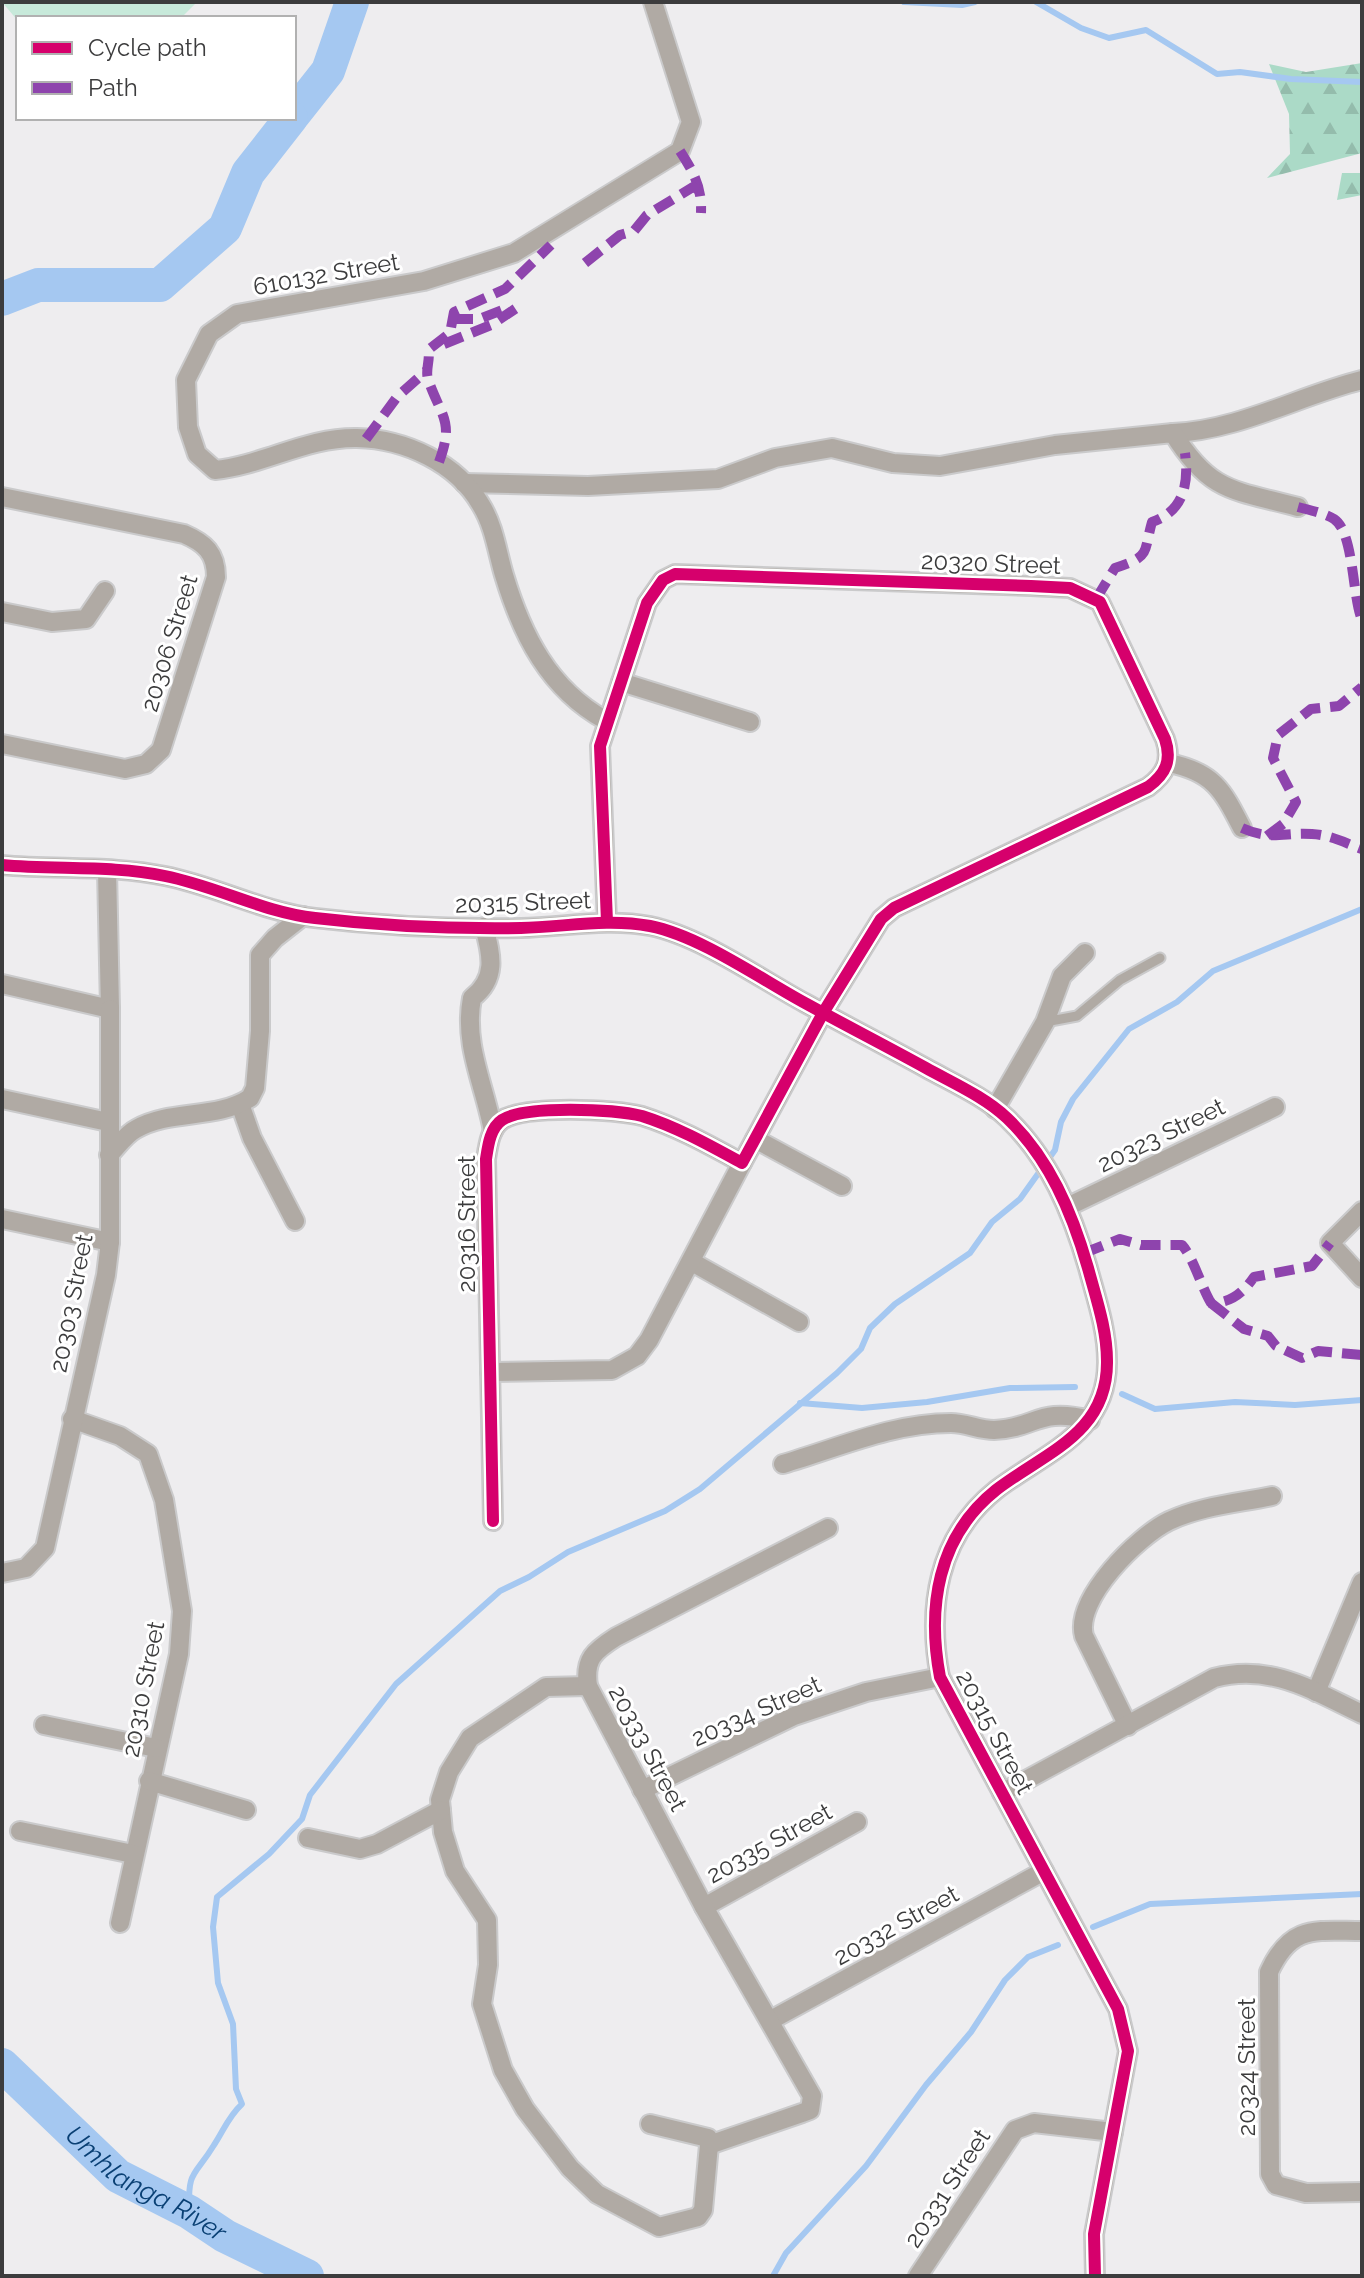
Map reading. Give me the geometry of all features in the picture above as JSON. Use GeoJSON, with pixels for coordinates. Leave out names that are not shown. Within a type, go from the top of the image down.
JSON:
{"type":"FeatureCollection","features":[{"type":"Feature","properties":{"kind":"street","name":"610132 Street"},"geometry":{"type":"LineString","coordinates":[[605,720],[576,704],[555,682],[534,649],[504,577],[492,529],[481,504],[464,483],[422,452],[359,438],[322,440],[238,467],[215,470],[197,454],[188,427],[186,380],[209,334],[237,314],[424,281],[514,253],[680,151],[691,122],[653,2]]}},
{"type":"Feature","properties":{"kind":"street"},"geometry":{"type":"LineString","coordinates":[[464,483],[588,486],[718,479],[775,458],[832,448],[893,463],[940,466],[1055,445],[1201,432],[1287,407],[1362,380]]}},
{"type":"Feature","properties":{"kind":"street"},"geometry":{"type":"LineString","coordinates":[[1173,433],[1195,467],[1222,487],[1298,507]]}},
{"type":"Feature","properties":{"kind":"street","name":"20306 Street"},"geometry":{"type":"LineString","coordinates":[[2,497],[184,534],[207,546],[216,566],[209,603],[161,750],[154,758],[125,769],[2,744]]}},
{"type":"Feature","properties":{"kind":"street","name":"20320 Street"},"geometry":{"type":"LineString","coordinates":[[607,922],[598,765],[605,720],[647,603],[655,588],[675,574],[1070,588],[1100,602],[1165,739],[1169,763]]}},
{"type":"Feature","properties":{"kind":"street"},"geometry":{"type":"LineString","coordinates":[[2,612],[52,622],[86,619],[105,591]]}},
{"type":"Feature","properties":{"kind":"street"},"geometry":{"type":"LineString","coordinates":[[621,682],[750,722]]}},
{"type":"Feature","properties":{"kind":"street"},"geometry":{"type":"LineString","coordinates":[[490,1372],[601,1371],[626,1364],[649,1340],[823,1013],[868,937],[894,908],[1148,787],[1160,779],[1169,763],[1184,766],[1215,783],[1225,792],[1242,828]]}},
{"type":"Feature","properties":{"kind":"street","name":"20315 Street"},"geometry":{"type":"LineString","coordinates":[[2,865],[168,876],[303,916],[484,927],[607,922],[652,926],[683,938],[995,1109],[1034,1149],[1067,1207],[1102,1324],[1108,1362],[1104,1389],[1090,1420],[1068,1444],[1012,1479],[979,1506],[948,1551],[937,1584],[932,1637],[940,1677],[1118,2009],[1128,2051],[1094,2234],[1095,2276]]}},
{"type":"Feature","properties":{"kind":"street","name":"20303 Street"},"geometry":{"type":"LineString","coordinates":[[2,1573],[26,1568],[45,1548],[110,1242],[107,870]]}},
{"type":"Feature","properties":{"kind":"street"},"geometry":{"type":"LineString","coordinates":[[109,1155],[135,1129],[240,1104],[250,1098],[255,1088],[260,955],[275,938],[303,916]]}},
{"type":"Feature","properties":{"kind":"street"},"geometry":{"type":"LineString","coordinates":[[484,927],[492,955],[491,975],[472,998],[472,1060],[493,1131]]}},
{"type":"Feature","properties":{"kind":"street"},"geometry":{"type":"LineString","coordinates":[[995,1109],[1045,1022],[1062,976],[1085,953]]}},
{"type":"Feature","properties":{"kind":"street"},"geometry":{"type":"LineString","coordinates":[[2,984],[110,1009]]}},
{"type":"Feature","properties":{"kind":"street"},"geometry":{"type":"LineString","coordinates":[[2,1099],[108,1122]]}},
{"type":"Feature","properties":{"kind":"street"},"geometry":{"type":"LineString","coordinates":[[240,1104],[252,1138],[295,1221]]}},
{"type":"Feature","properties":{"kind":"street","name":"20323 Street"},"geometry":{"type":"LineString","coordinates":[[1067,1207],[1275,1107]]}},
{"type":"Feature","properties":{"kind":"street","name":"20316 Street"},"geometry":{"type":"LineString","coordinates":[[493,1521],[486,1159],[493,1131],[500,1121],[518,1113],[618,1111],[690,1135],[742,1163]]}},
{"type":"Feature","properties":{"kind":"street"},"geometry":{"type":"LineString","coordinates":[[755,1139],[842,1186]]}},
{"type":"Feature","properties":{"kind":"street"},"geometry":{"type":"LineString","coordinates":[[1362,1211],[1330,1243],[1362,1278]]}},
{"type":"Feature","properties":{"kind":"street"},"geometry":{"type":"LineString","coordinates":[[2,1219],[110,1242]]}},
{"type":"Feature","properties":{"kind":"street"},"geometry":{"type":"LineString","coordinates":[[692,1262],[799,1322]]}},
{"type":"Feature","properties":{"kind":"street"},"geometry":{"type":"LineString","coordinates":[[783,1464],[855,1439],[924,1426],[952,1423],[992,1430],[1052,1414],[1090,1420]]}},
{"type":"Feature","properties":{"kind":"street","name":"20310 Street"},"geometry":{"type":"LineString","coordinates":[[72,1419],[139,1445],[148,1454],[164,1500],[182,1611],[179,1654],[120,1923]]}},
{"type":"Feature","properties":{"kind":"street"},"geometry":{"type":"LineString","coordinates":[[1128,1726],[1084,1636],[1082,1619],[1088,1601],[1139,1544],[1167,1522],[1203,1510],[1272,1496]]}},
{"type":"Feature","properties":{"kind":"street","name":"20333 Street"},"geometry":{"type":"LineString","coordinates":[[709,2145],[810,2110],[812,2096],[704,1907],[588,1686],[585,1669],[594,1651],[828,1528]]}},
{"type":"Feature","properties":{"kind":"street"},"geometry":{"type":"LineString","coordinates":[[1316,1692],[1362,1582]]}},
{"type":"Feature","properties":{"kind":"street"},"geometry":{"type":"LineString","coordinates":[[1002,1793],[1214,1678],[1233,1673],[1266,1674],[1316,1692],[1362,1714]]}},
{"type":"Feature","properties":{"kind":"street","name":"20334 Street"},"geometry":{"type":"LineString","coordinates":[[642,1790],[794,1716],[866,1692],[940,1677]]}},
{"type":"Feature","properties":{"kind":"street"},"geometry":{"type":"LineString","coordinates":[[588,1686],[546,1687],[470,1738],[449,1772],[440,1800],[443,1832],[455,1871],[487,1920],[488,1965],[482,2004],[503,2070],[525,2109],[570,2168],[597,2194],[659,2227],[669,2227],[698,2217],[703,2210],[708,2138],[693,2131],[681,2132],[650,2124]]}},
{"type":"Feature","properties":{"kind":"street"},"geometry":{"type":"LineString","coordinates":[[44,1725],[156,1748]]}},
{"type":"Feature","properties":{"kind":"street"},"geometry":{"type":"LineString","coordinates":[[149,1781],[246,1810]]}},
{"type":"Feature","properties":{"kind":"street"},"geometry":{"type":"LineString","coordinates":[[308,1838],[360,1849],[377,1844],[441,1810]]}},
{"type":"Feature","properties":{"kind":"street","name":"20335 Street"},"geometry":{"type":"LineString","coordinates":[[704,1907],[857,1822]]}},
{"type":"Feature","properties":{"kind":"street"},"geometry":{"type":"LineString","coordinates":[[20,1831],[133,1854]]}},
{"type":"Feature","properties":{"kind":"street","name":"20332 Street"},"geometry":{"type":"LineString","coordinates":[[771,2020],[1044,1871]]}},
{"type":"Feature","properties":{"kind":"street","name":"20324 Street"},"geometry":{"type":"LineString","coordinates":[[1362,1931],[1297,1935],[1280,1949],[1269,1972],[1269,1988],[1270,2174],[1276,2185],[1294,2192],[1362,2192]]}},
{"type":"Feature","properties":{"kind":"street","name":"20331 Street"},"geometry":{"type":"LineString","coordinates":[[918,2276],[1015,2130],[1034,2123],[1113,2132]]}},
{"type":"Feature","properties":{"kind":"lane"},"geometry":{"type":"LineString","coordinates":[[1045,1022],[1077,1016],[1120,980],[1160,958]]}},
{"type":"Feature","properties":{"kind":"green space"},"geometry":{"type":"Polygon","coordinates":[[[2,2],[197,2],[183,16],[16,16],[16,19],[2,2]]]}},
{"type":"Feature","properties":{"kind":"green space"},"geometry":{"type":"Polygon","coordinates":[[[1362,63],[1362,153],[1267,178],[1290,154],[1289,114],[1269,64],[1306,72],[1362,63]]]}},
{"type":"Feature","properties":{"kind":"green space"},"geometry":{"type":"Polygon","coordinates":[[[1342,173],[1362,173],[1362,195],[1337,200],[1342,173]]]}},
{"type":"Feature","properties":{"kind":"waterway","name":"Umhlanga River"},"geometry":{"type":"LineString","coordinates":[[296,111],[328,71],[352,2]]}},
{"type":"Feature","properties":{"kind":"waterway"},"geometry":{"type":"LineString","coordinates":[[904,2],[962,5],[975,2]]}},
{"type":"Feature","properties":{"kind":"waterway"},"geometry":{"type":"LineString","coordinates":[[1036,2],[1081,28],[1109,38],[1146,30],[1217,74],[1240,72],[1291,79],[1362,82]]}},
{"type":"Feature","properties":{"kind":"waterway","name":"Umhlanga River"},"geometry":{"type":"LineString","coordinates":[[2,299],[38,285],[160,285],[225,228],[248,173],[289,120]]}},
{"type":"Feature","properties":{"kind":"waterway"},"geometry":{"type":"LineString","coordinates":[[189,2212],[191,2180],[242,2104],[236,2089],[233,2024],[218,1983],[213,1927],[217,1897],[269,1854],[302,1819],[310,1795],[396,1684],[500,1591],[568,1552],[665,1511],[700,1489],[837,1373],[861,1349],[870,1328],[895,1304],[970,1253],[992,1222],[1020,1199],[1055,1150],[1061,1122],[1073,1099],[1129,1029],[1177,1002],[1213,971],[1362,909]]}},
{"type":"Feature","properties":{"kind":"waterway"},"geometry":{"type":"LineString","coordinates":[[800,1403],[862,1408],[927,1402],[1010,1388],[1075,1387]]}},
{"type":"Feature","properties":{"kind":"waterway"},"geometry":{"type":"LineString","coordinates":[[1122,1394],[1155,1409],[1235,1402],[1295,1405],[1362,1400]]}},
{"type":"Feature","properties":{"kind":"waterway"},"geometry":{"type":"LineString","coordinates":[[1093,1927],[1150,1904],[1362,1894]]}},
{"type":"Feature","properties":{"kind":"waterway"},"geometry":{"type":"LineString","coordinates":[[773,2276],[786,2253],[866,2166],[926,2085],[971,2032],[1005,1980],[1028,1957],[1058,1945]]}},
{"type":"Feature","properties":{"kind":"waterway","name":"Umhlanga River"},"geometry":{"type":"LineString","coordinates":[[2,2065],[118,2176],[189,2212],[225,2236],[307,2276]]}},
{"type":"Feature","properties":{"kind":"marked path"},"geometry":{"type":"LineString","coordinates":[[680,151],[696,180],[701,213]]}},
{"type":"Feature","properties":{"kind":"marked path"},"geometry":{"type":"LineString","coordinates":[[585,263],[620,235],[634,231],[647,215],[693,187],[702,192]]}},
{"type":"Feature","properties":{"kind":"marked path"},"geometry":{"type":"LineString","coordinates":[[439,462],[446,428],[428,378],[428,350],[450,333],[454,312],[505,289],[551,245]]}},
{"type":"Feature","properties":{"kind":"marked path"},"geometry":{"type":"LineString","coordinates":[[444,344],[491,325],[521,305]]}},
{"type":"Feature","properties":{"kind":"marked path"},"geometry":{"type":"LineString","coordinates":[[453,319],[479,319],[510,307]]}},
{"type":"Feature","properties":{"kind":"marked path"},"geometry":{"type":"LineString","coordinates":[[366,439],[397,397],[426,371]]}},
{"type":"Feature","properties":{"kind":"marked path"},"geometry":{"type":"LineString","coordinates":[[1096,599],[1115,568],[1135,560],[1144,552],[1152,522],[1178,504],[1185,486],[1185,453]]}},
{"type":"Feature","properties":{"kind":"marked path"},"geometry":{"type":"LineString","coordinates":[[1298,507],[1330,517],[1341,526],[1349,550],[1362,620]]}},
{"type":"Feature","properties":{"kind":"marked path"},"geometry":{"type":"LineString","coordinates":[[1267,836],[1283,824],[1296,802],[1273,758],[1278,735],[1311,709],[1339,706],[1362,687]]}},
{"type":"Feature","properties":{"kind":"marked path"},"geometry":{"type":"LineString","coordinates":[[1242,828],[1270,835],[1319,835],[1362,849]]}},
{"type":"Feature","properties":{"kind":"marked path"},"geometry":{"type":"LineString","coordinates":[[1084,1253],[1120,1239],[1141,1245],[1182,1245],[1211,1303],[1236,1296],[1254,1277],[1312,1266],[1330,1243]]}},
{"type":"Feature","properties":{"kind":"marked path"},"geometry":{"type":"LineString","coordinates":[[1211,1303],[1244,1329],[1268,1336],[1276,1346],[1302,1358],[1318,1351],[1362,1355]]}},
{"type":"Feature","properties":{"kind":"cycle path"},"geometry":{"type":"LineString","coordinates":[[493,1521],[486,1159],[495,1128],[513,1115],[549,1110],[629,1114],[668,1125],[742,1163],[823,1013],[881,919],[894,908],[1148,787],[1163,772],[1168,754],[1165,739],[1100,602],[1070,588],[1031,586],[675,574],[663,580],[647,603],[600,746],[607,922]]}},
{"type":"Feature","properties":{"kind":"cycle path"},"geometry":{"type":"LineString","coordinates":[[2,865],[145,873],[184,880],[296,915],[340,921],[495,928],[618,923],[669,931],[729,959],[979,1097],[1007,1118],[1035,1150],[1066,1206],[1088,1268],[1105,1337],[1107,1361],[1104,1386],[1097,1407],[1085,1424],[1070,1439],[996,1490],[961,1529],[941,1575],[936,1600],[936,1651],[940,1677],[1118,2009],[1128,2051],[1094,2234],[1095,2276]]}}]}
